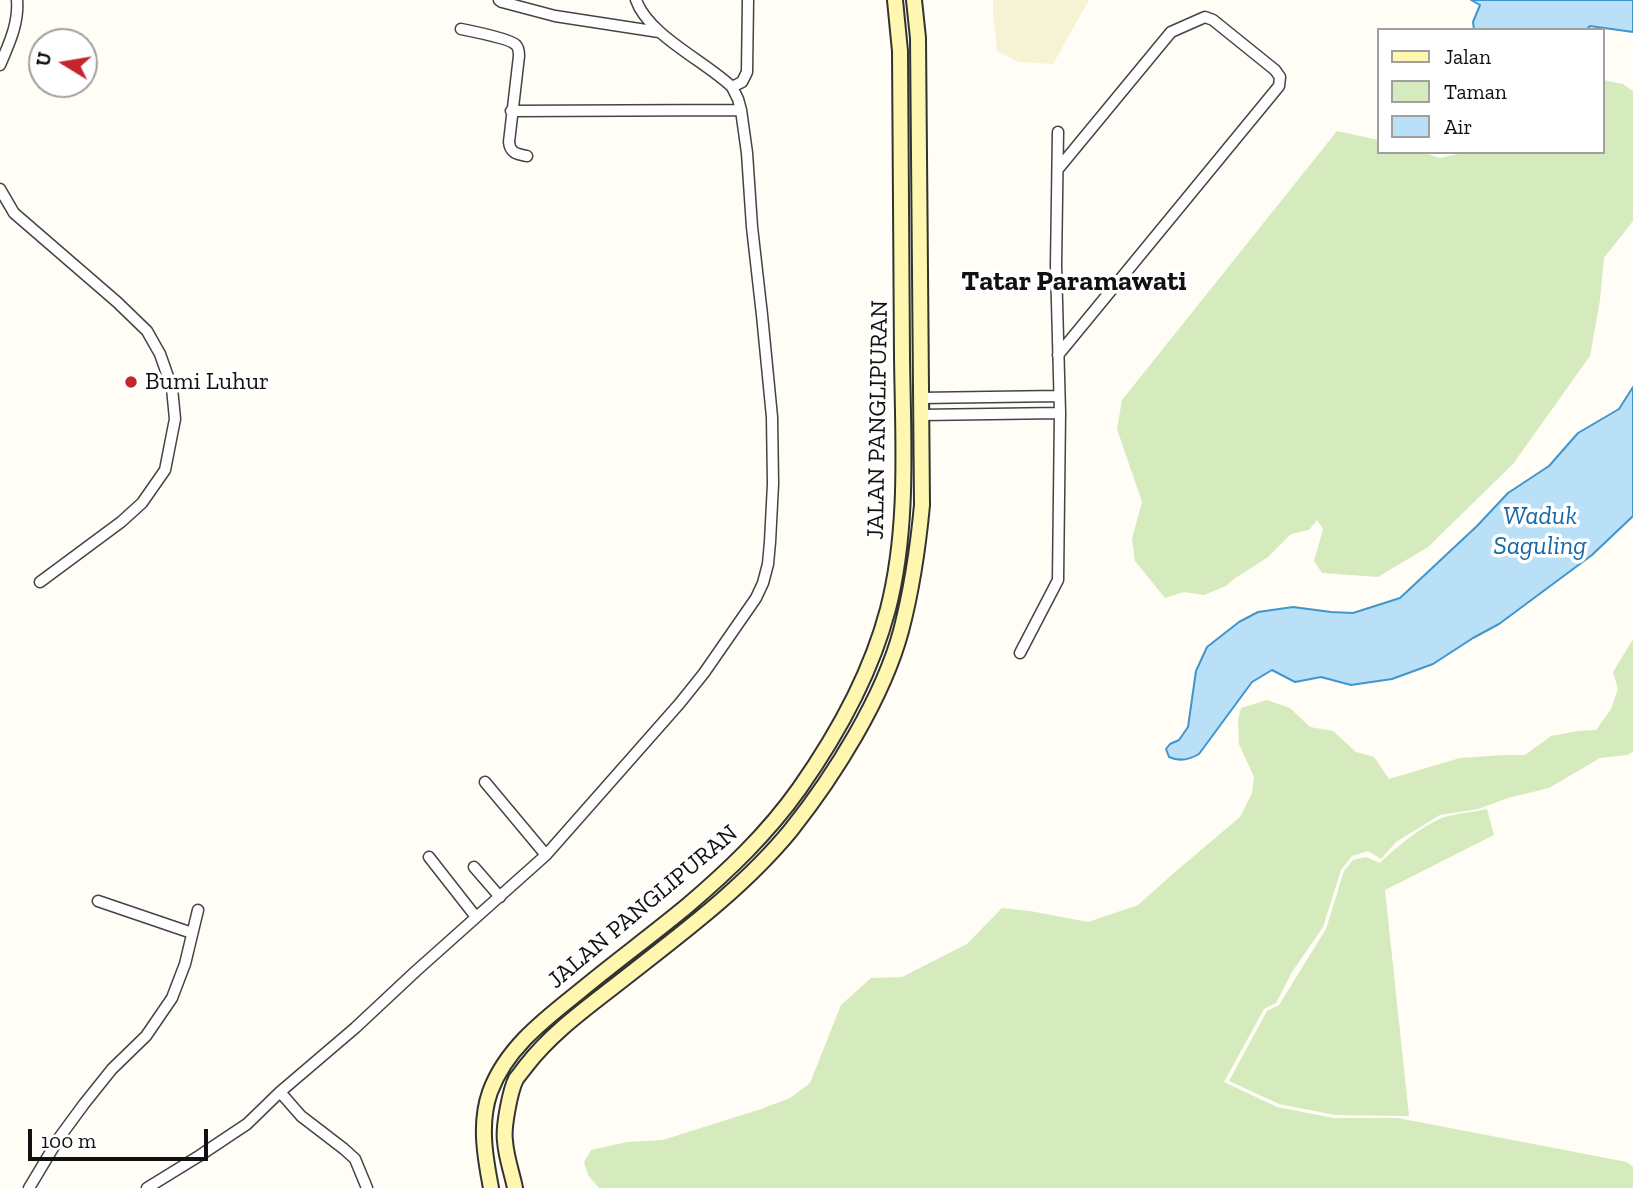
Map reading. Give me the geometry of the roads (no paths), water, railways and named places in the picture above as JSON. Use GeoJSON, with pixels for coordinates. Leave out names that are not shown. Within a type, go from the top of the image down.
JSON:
{"type":"FeatureCollection","features":[{"type":"Feature","properties":{"kind":"main road","name":"JALAN PANGLIPURAN"},"geometry":{"type":"LineString","coordinates":[[491,1188],[485,1155],[484,1121],[490,1093],[504,1064],[546,1018],[725,873],[779,815],[835,733],[858,689],[888,610],[898,561],[904,452],[900,51],[895,0]]}},
{"type":"Feature","properties":{"kind":"main road","name":"JALAN PANGLIPURAN"},"geometry":{"type":"LineString","coordinates":[[515,1188],[504,1140],[516,1079],[539,1049],[561,1028],[696,921],[772,851],[804,813],[841,758],[870,706],[901,633],[916,564],[922,505],[918,38],[914,0]]}},
{"type":"Feature","properties":{"kind":"main road"},"geometry":{"type":"LineString","coordinates":[[902,200],[919,200]]}},
{"type":"Feature","properties":{"kind":"main road"},"geometry":{"type":"LineString","coordinates":[[687,906],[696,921]]}},
{"type":"Feature","properties":{"kind":"street"},"geometry":{"type":"LineString","coordinates":[[0,65],[15,26],[17,0]]}},
{"type":"Feature","properties":{"kind":"street"},"geometry":{"type":"LineString","coordinates":[[499,0],[555,16],[659,32]]}},
{"type":"Feature","properties":{"kind":"street"},"geometry":{"type":"LineString","coordinates":[[732,87],[742,82],[747,72],[748,0]]}},
{"type":"Feature","properties":{"kind":"street"},"geometry":{"type":"LineString","coordinates":[[147,1188],[247,1124],[546,855],[680,703],[745,615],[763,583],[770,542],[772,417],[741,110],[732,87],[659,32],[634,2]]}},
{"type":"Feature","properties":{"kind":"street"},"geometry":{"type":"LineString","coordinates":[[1058,169],[1171,32],[1205,17],[1213,20],[1275,70],[1280,78],[1279,86],[1058,355]]}},
{"type":"Feature","properties":{"kind":"street"},"geometry":{"type":"LineString","coordinates":[[461,29],[505,40],[517,46],[519,56],[509,148],[512,152],[527,156]]}},
{"type":"Feature","properties":{"kind":"street"},"geometry":{"type":"LineString","coordinates":[[511,111],[741,110]]}},
{"type":"Feature","properties":{"kind":"street"},"geometry":{"type":"LineString","coordinates":[[1020,653],[1058,580],[1058,132]]}},
{"type":"Feature","properties":{"kind":"street"},"geometry":{"type":"LineString","coordinates":[[0,189],[14,213],[148,331],[160,354],[172,388],[175,419],[165,470],[135,510],[40,582]]}},
{"type":"Feature","properties":{"kind":"street"},"geometry":{"type":"LineString","coordinates":[[920,398],[1059,396]]}},
{"type":"Feature","properties":{"kind":"street"},"geometry":{"type":"LineString","coordinates":[[921,415],[1060,413]]}},
{"type":"Feature","properties":{"kind":"street"},"geometry":{"type":"LineString","coordinates":[[485,782],[546,855]]}},
{"type":"Feature","properties":{"kind":"street"},"geometry":{"type":"LineString","coordinates":[[429,857],[476,917]]}},
{"type":"Feature","properties":{"kind":"street"},"geometry":{"type":"LineString","coordinates":[[474,867],[500,897]]}},
{"type":"Feature","properties":{"kind":"street"},"geometry":{"type":"LineString","coordinates":[[98,901],[192,933]]}},
{"type":"Feature","properties":{"kind":"street"},"geometry":{"type":"LineString","coordinates":[[29,1188],[59,1138],[84,1104],[112,1069],[146,1036],[164,1012],[179,982],[198,910]]}},
{"type":"Feature","properties":{"kind":"street"},"geometry":{"type":"LineString","coordinates":[[280,1092],[302,1116],[355,1159],[367,1188]]}},
{"type":"Feature","properties":{"kind":"water"},"geometry":{"type":"Polygon","coordinates":[[[1471,0],[1633,0],[1633,32],[1590,26],[1474,28],[1473,22],[1480,5],[1471,0]]]}},
{"type":"Feature","properties":{"kind":"water","name":"Waduk Saguling"},"geometry":{"type":"Polygon","coordinates":[[[1633,387],[1633,516],[1592,555],[1499,624],[1433,664],[1392,679],[1351,685],[1321,677],[1295,682],[1272,670],[1252,682],[1199,754],[1184,760],[1169,757],[1166,749],[1179,740],[1188,727],[1196,671],[1207,647],[1239,622],[1258,612],[1293,607],[1353,613],[1400,598],[1508,493],[1549,466],[1578,433],[1619,409],[1633,387]]]}},
{"type":"Feature","properties":{"kind":"place","name":"Bumi Luhur"},"geometry":{"type":"Point","coordinates":[131,382]}},
{"type":"Feature","properties":{"kind":"district","name":"Tatar Paramawati"},"geometry":{"type":"Point","coordinates":[1074,282]}}]}
